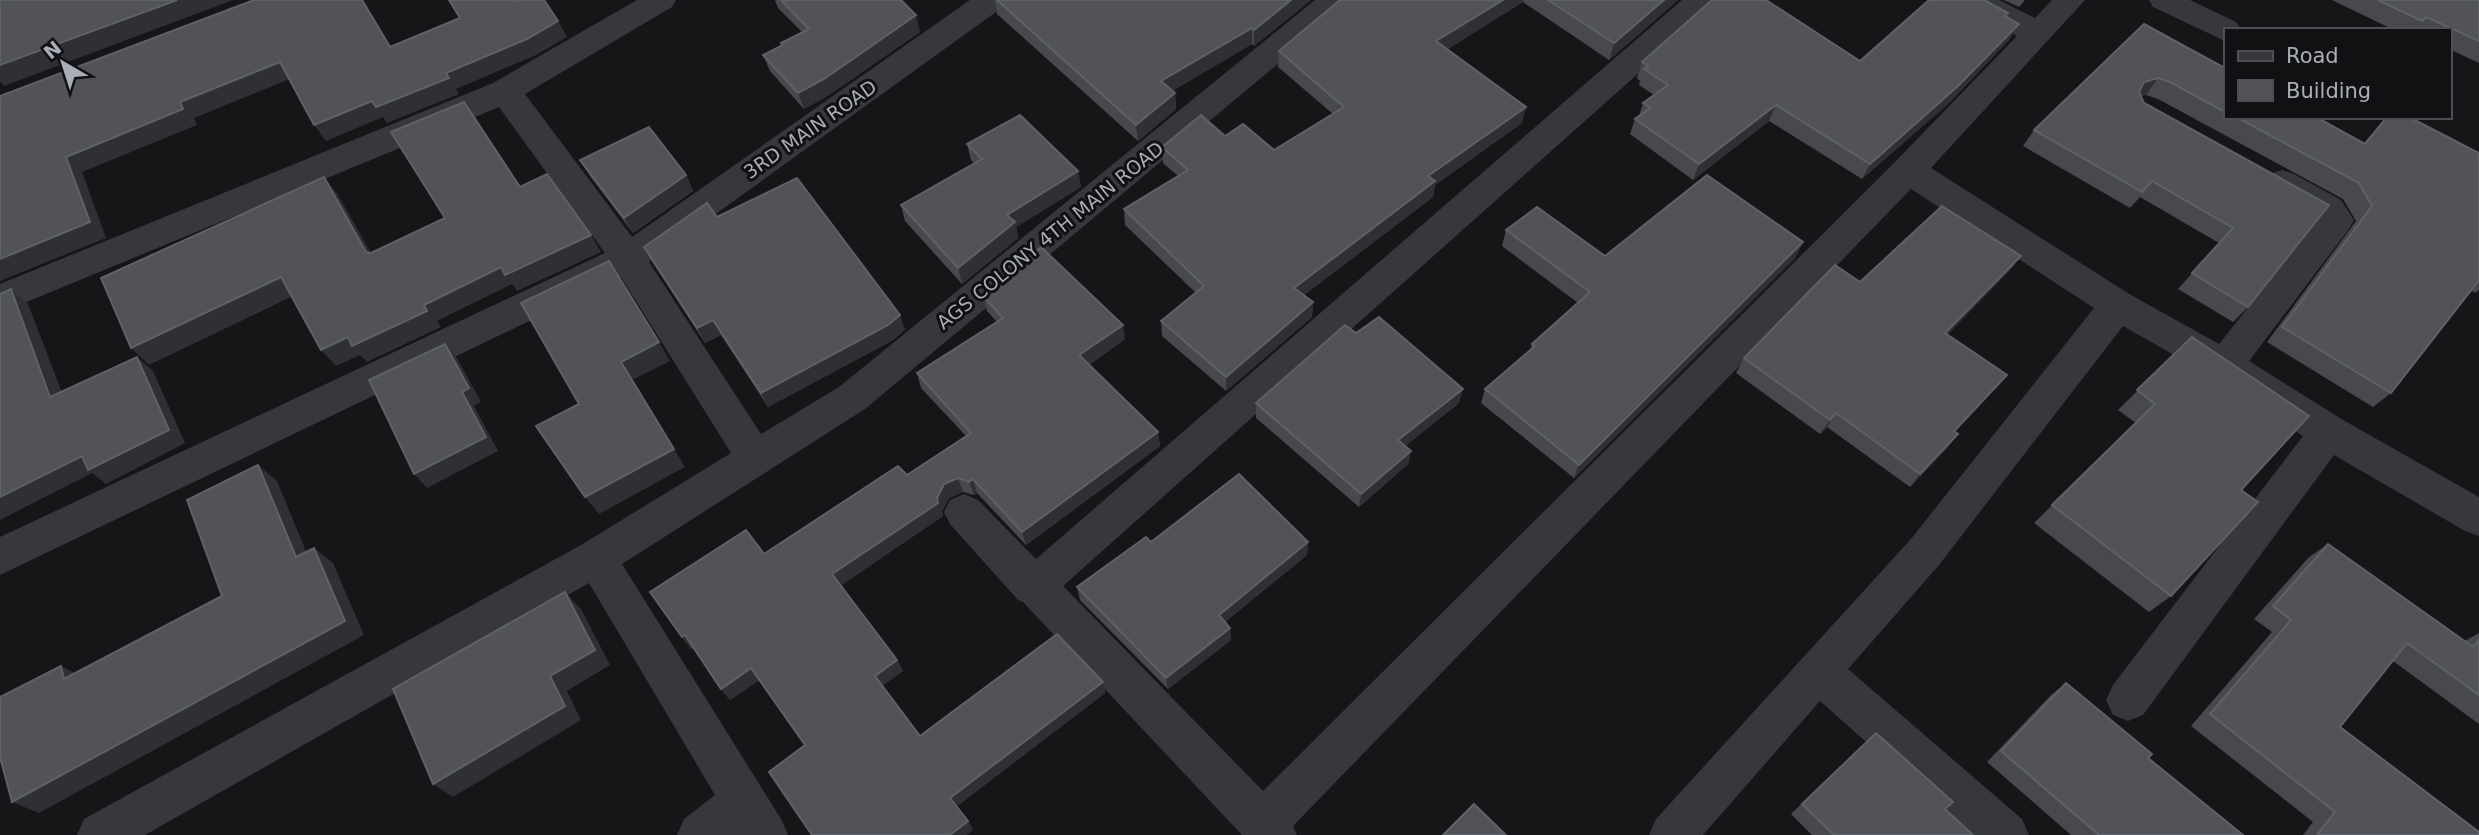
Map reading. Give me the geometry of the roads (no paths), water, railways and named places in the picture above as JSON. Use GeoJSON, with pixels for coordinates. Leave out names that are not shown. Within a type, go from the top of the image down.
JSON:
{"type":"FeatureCollection","features":[{"type":"Feature","properties":{"kind":"street"},"geometry":{"type":"LineString","coordinates":[[0,299],[505,91],[661,0]]}},
{"type":"Feature","properties":{"kind":"street","name":"3RD MAIN ROAD"},"geometry":{"type":"LineString","coordinates":[[0,556],[628,258],[992,0]]}},
{"type":"Feature","properties":{"kind":"street","name":"AGS COLONY 4TH MAIN ROAD"},"geometry":{"type":"LineString","coordinates":[[100,835],[596,558],[852,398],[1335,0]]}},
{"type":"Feature","properties":{"kind":"street"},"geometry":{"type":"LineString","coordinates":[[1033,587],[1702,0]]}},
{"type":"Feature","properties":{"kind":"street"},"geometry":{"type":"LineString","coordinates":[[1975,0],[2038,33]]}},
{"type":"Feature","properties":{"kind":"street"},"geometry":{"type":"LineString","coordinates":[[964,512],[1033,587],[1269,830],[2070,0]]}},
{"type":"Feature","properties":{"kind":"street"},"geometry":{"type":"LineString","coordinates":[[2164,0],[2224,30]]}},
{"type":"Feature","properties":{"kind":"street"},"geometry":{"type":"LineString","coordinates":[[505,91],[628,258],[755,458]]}},
{"type":"Feature","properties":{"kind":"street"},"geometry":{"type":"LineString","coordinates":[[2224,365],[2337,220],[2329,209],[2255,169]]}},
{"type":"Feature","properties":{"kind":"street"},"geometry":{"type":"LineString","coordinates":[[1908,170],[2118,305],[2224,365],[2329,432],[2479,518]]}},
{"type":"Feature","properties":{"kind":"street"},"geometry":{"type":"LineString","coordinates":[[1672,835],[1925,552],[2118,305]]}},
{"type":"Feature","properties":{"kind":"street"},"geometry":{"type":"LineString","coordinates":[[2129,700],[2329,432]]}},
{"type":"Feature","properties":{"kind":"street"},"geometry":{"type":"LineString","coordinates":[[596,558],[754,819],[700,835]]}},
{"type":"Feature","properties":{"kind":"street"},"geometry":{"type":"LineString","coordinates":[[1819,672],[2006,835]]}}]}
